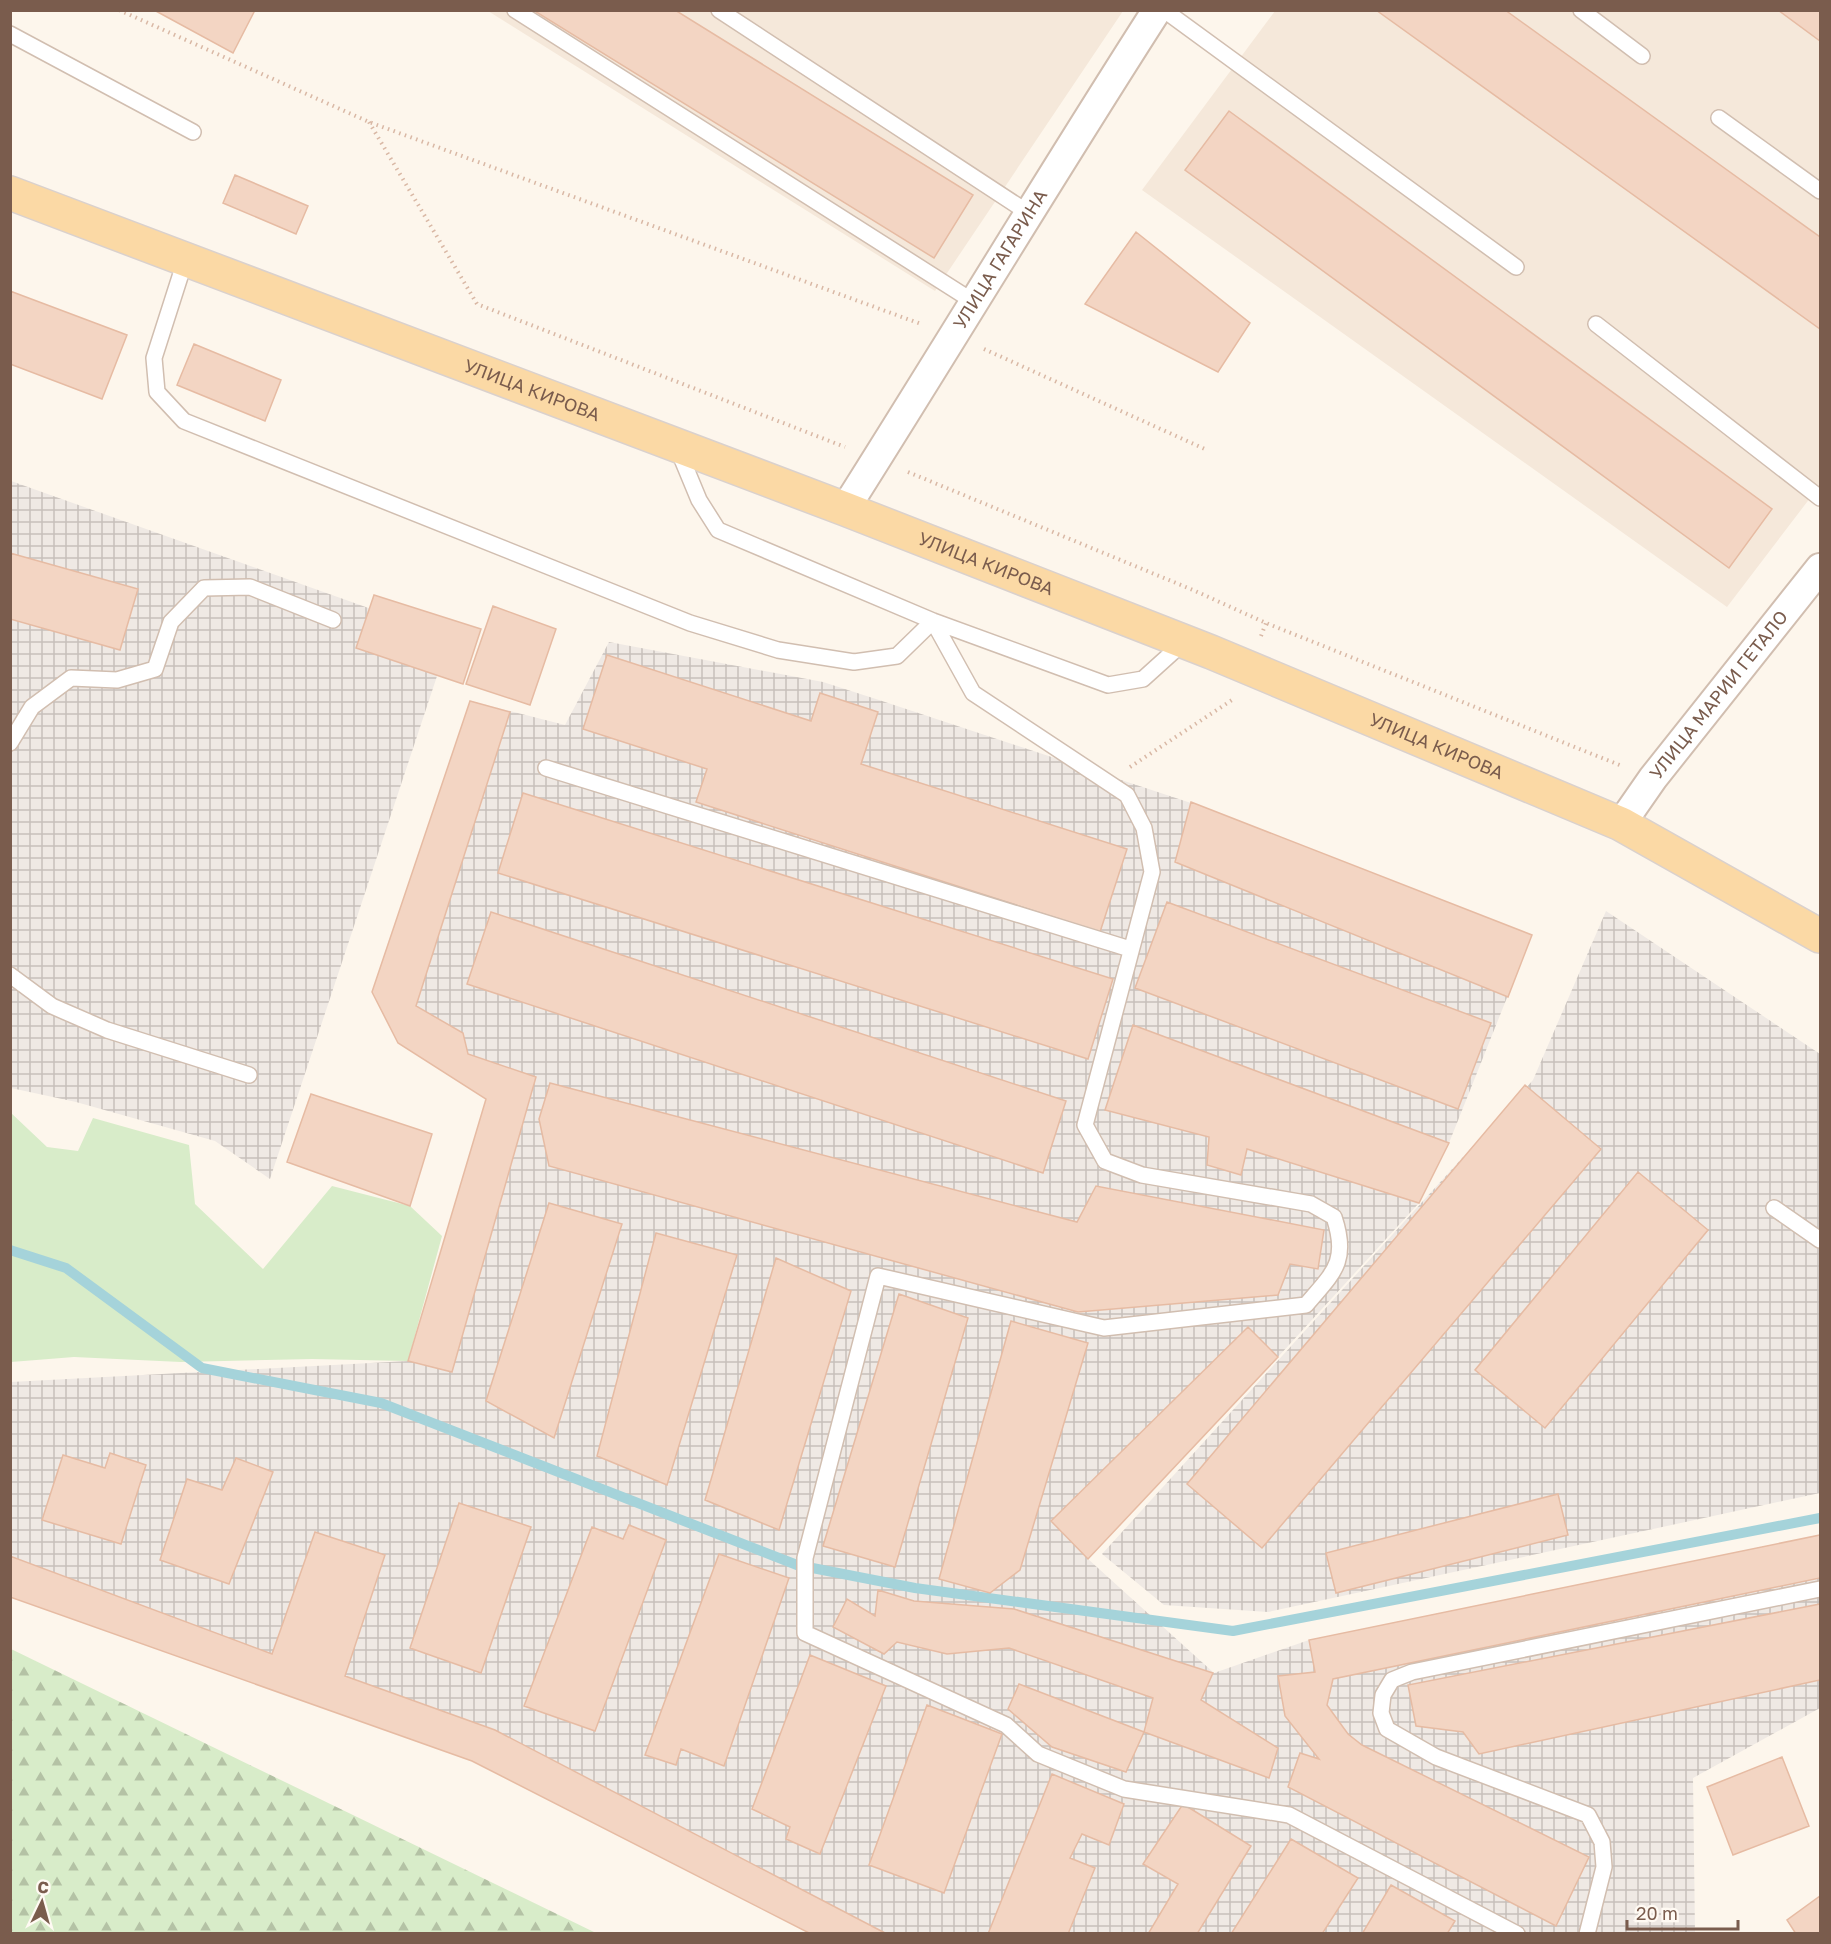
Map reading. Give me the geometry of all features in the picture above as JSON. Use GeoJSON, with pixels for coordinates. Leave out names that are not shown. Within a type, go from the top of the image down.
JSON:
{"type":"FeatureCollection","features":[{"type":"Feature","properties":{"kind":"main road","name":"УЛИЦА КИРОВА"},"geometry":{"type":"LineString","coordinates":[[10,174],[130,240]]}},
{"type":"Feature","properties":{"kind":"main road","name":"УЛИЦА КИРОВА"},"geometry":{"type":"LineString","coordinates":[[10,193],[846,509],[1247,667],[1621,824],[1821,936]]}},
{"type":"Feature","properties":{"kind":"street","name":"УЛИЦА ГАГАРИНА"},"geometry":{"type":"LineString","coordinates":[[846,509],[954,336],[1027,212],[1157,10]]}},
{"type":"Feature","properties":{"kind":"street","name":"УЛИЦА МАРИИ ГЕТАЛО"},"geometry":{"type":"LineString","coordinates":[[1621,824],[1653,778],[1821,568]]}},
{"type":"Feature","properties":{"kind":"lane"},"geometry":{"type":"LineString","coordinates":[[515,10],[974,302]]}},
{"type":"Feature","properties":{"kind":"lane"},"geometry":{"type":"LineString","coordinates":[[719,10],[1027,212]]}},
{"type":"Feature","properties":{"kind":"lane"},"geometry":{"type":"LineString","coordinates":[[1164,10],[1516,267]]}},
{"type":"Feature","properties":{"kind":"lane"},"geometry":{"type":"LineString","coordinates":[[1581,10],[1642,56]]}},
{"type":"Feature","properties":{"kind":"lane"},"geometry":{"type":"LineString","coordinates":[[10,34],[193,132]]}},
{"type":"Feature","properties":{"kind":"lane"},"geometry":{"type":"LineString","coordinates":[[1719,118],[1821,191]]}},
{"type":"Feature","properties":{"kind":"lane"},"geometry":{"type":"LineString","coordinates":[[185,261],[154,358],[157,392],[184,422],[690,623],[778,651],[854,662],[897,656],[933,621]]}},
{"type":"Feature","properties":{"kind":"lane"},"geometry":{"type":"LineString","coordinates":[[1596,324],[1821,498]]}},
{"type":"Feature","properties":{"kind":"lane"},"geometry":{"type":"LineString","coordinates":[[677,447],[699,500],[718,530],[933,621],[1108,685],[1143,679],[1184,642]]}},
{"type":"Feature","properties":{"kind":"lane"},"geometry":{"type":"LineString","coordinates":[[10,743],[32,707],[71,678],[117,680],[155,669],[171,622],[204,588],[250,587],[333,620]]}},
{"type":"Feature","properties":{"kind":"lane"},"geometry":{"type":"LineString","coordinates":[[933,621],[973,693],[1127,795],[1144,828],[1152,872],[1084,1125],[1105,1161],[1142,1175],[1311,1204],[1334,1217],[1341,1239],[1335,1271],[1306,1305],[1104,1328],[878,1276],[805,1558],[803,1581],[805,1633],[1006,1725],[1038,1754],[1124,1789],[1289,1815],[1517,1934]]}},
{"type":"Feature","properties":{"kind":"lane"},"geometry":{"type":"LineString","coordinates":[[546,768],[1130,949]]}},
{"type":"Feature","properties":{"kind":"lane"},"geometry":{"type":"LineString","coordinates":[[10,975],[51,1006],[108,1030],[249,1075]]}},
{"type":"Feature","properties":{"kind":"lane"},"geometry":{"type":"LineString","coordinates":[[1774,1208],[1821,1240]]}},
{"type":"Feature","properties":{"kind":"lane"},"geometry":{"type":"LineString","coordinates":[[1587,1934],[1604,1867],[1602,1842],[1588,1815],[1436,1757],[1387,1729],[1381,1713],[1383,1695],[1392,1680],[1412,1672],[1821,1589]]}},
{"type":"Feature","properties":{"kind":"path"},"geometry":{"type":"LineString","coordinates":[[119,10],[369,122],[954,336],[1207,450]]}},
{"type":"Feature","properties":{"kind":"path"},"geometry":{"type":"LineString","coordinates":[[369,122],[477,304],[876,460],[1193,590],[1266,623],[1653,778]]}},
{"type":"Feature","properties":{"kind":"path"},"geometry":{"type":"LineString","coordinates":[[1107,783],[1234,699],[1266,623]]}},
{"type":"Feature","properties":{"kind":"shaded area"},"geometry":{"type":"Polygon","coordinates":[[[488,11],[1123,11],[935,291],[488,11]]]}},
{"type":"Feature","properties":{"kind":"shaded area"},"geometry":{"type":"Polygon","coordinates":[[[1275,11],[1820,11],[1820,485],[1727,607],[1142,190],[1275,11]]]}},
{"type":"Feature","properties":{"kind":"shaded area"},"geometry":{"type":"Polygon","coordinates":[[[11,481],[450,637],[270,1179],[215,1141],[76,1102],[11,1088],[11,481]]]}},
{"type":"Feature","properties":{"kind":"shaded area"},"geometry":{"type":"Polygon","coordinates":[[[609,642],[823,682],[1191,803],[1532,935],[1449,1143],[1419,1203],[1088,1559],[1214,1673],[1309,1640],[1820,1535],[1820,1708],[1693,1778],[1695,1933],[811,1933],[472,1761],[11,1597],[11,1382],[408,1361],[486,1099],[398,1043],[372,992],[470,701],[565,725],[609,642]]]}},
{"type":"Feature","properties":{"kind":"shaded area"},"geometry":{"type":"Polygon","coordinates":[[[1606,911],[1820,1054],[1820,1493],[1268,1612],[1164,1605],[1102,1554],[1533,1080],[1606,911]]]}},
{"type":"Feature","properties":{"kind":"green space"},"geometry":{"type":"Polygon","coordinates":[[[10,1112],[47,1147],[78,1151],[93,1118],[189,1145],[195,1204],[263,1269],[332,1186],[410,1206],[442,1236],[408,1361],[312,1359],[181,1362],[74,1357],[11,1362],[10,1112]]]}},
{"type":"Feature","properties":{"kind":"green space"},"geometry":{"type":"Polygon","coordinates":[[[11,1649],[596,1933],[11,1933],[11,1649]]]}},
{"type":"Feature","properties":{"kind":"building"},"geometry":{"type":"Polygon","coordinates":[[[154,10],[255,10],[233,53],[154,10]]]}},
{"type":"Feature","properties":{"kind":"building"},"geometry":{"type":"Polygon","coordinates":[[[533,10],[675,10],[973,195],[934,258],[533,10]]]}},
{"type":"Feature","properties":{"kind":"building"},"geometry":{"type":"Polygon","coordinates":[[[1376,10],[1505,10],[1820,237],[1820,329],[1376,10]]]}},
{"type":"Feature","properties":{"kind":"building"},"geometry":{"type":"Polygon","coordinates":[[[1778,10],[1820,10],[1820,41],[1778,10]]]}},
{"type":"Feature","properties":{"kind":"building"},"geometry":{"type":"Polygon","coordinates":[[[1229,111],[1772,509],[1729,568],[1185,170],[1229,111]]]}},
{"type":"Feature","properties":{"kind":"building"},"geometry":{"type":"Polygon","coordinates":[[[235,175],[308,206],[296,234],[223,203],[235,175]]]}},
{"type":"Feature","properties":{"kind":"building"},"geometry":{"type":"Polygon","coordinates":[[[1136,232],[1250,323],[1218,372],[1085,304],[1136,232]]]}},
{"type":"Feature","properties":{"kind":"building"},"geometry":{"type":"Polygon","coordinates":[[[10,291],[127,335],[102,399],[10,364],[10,291]]]}},
{"type":"Feature","properties":{"kind":"building"},"geometry":{"type":"Polygon","coordinates":[[[194,344],[281,380],[265,421],[177,385],[194,344]]]}},
{"type":"Feature","properties":{"kind":"building"},"geometry":{"type":"Polygon","coordinates":[[[10,553],[138,589],[120,650],[10,619],[10,553]]]}},
{"type":"Feature","properties":{"kind":"building"},"geometry":{"type":"Polygon","coordinates":[[[374,595],[481,629],[463,684],[356,648],[374,595]]]}},
{"type":"Feature","properties":{"kind":"building"},"geometry":{"type":"Polygon","coordinates":[[[493,606],[556,629],[530,705],[466,684],[493,606]]]}},
{"type":"Feature","properties":{"kind":"building"},"geometry":{"type":"Polygon","coordinates":[[[607,655],[811,721],[820,693],[878,712],[861,764],[1127,849],[1100,932],[696,802],[707,769],[583,729],[607,655]]]}},
{"type":"Feature","properties":{"kind":"building"},"geometry":{"type":"Polygon","coordinates":[[[470,701],[510,712],[416,1006],[463,1033],[468,1054],[536,1077],[452,1372],[408,1361],[486,1099],[398,1043],[372,992],[470,701]]]}},
{"type":"Feature","properties":{"kind":"building"},"geometry":{"type":"Polygon","coordinates":[[[523,793],[1113,979],[1088,1059],[498,873],[523,793]]]}},
{"type":"Feature","properties":{"kind":"building"},"geometry":{"type":"Polygon","coordinates":[[[1191,802],[1532,935],[1508,997],[1175,862],[1191,802]]]}},
{"type":"Feature","properties":{"kind":"building"},"geometry":{"type":"Polygon","coordinates":[[[1167,902],[1491,1023],[1458,1109],[1135,988],[1167,902]]]}},
{"type":"Feature","properties":{"kind":"building"},"geometry":{"type":"Polygon","coordinates":[[[491,912],[1066,1101],[1043,1173],[467,984],[491,912]]]}},
{"type":"Feature","properties":{"kind":"building"},"geometry":{"type":"Polygon","coordinates":[[[1133,1025],[1449,1143],[1419,1203],[1247,1149],[1241,1175],[1207,1165],[1209,1137],[1105,1110],[1133,1025]]]}},
{"type":"Feature","properties":{"kind":"building"},"geometry":{"type":"Polygon","coordinates":[[[550,1083],[1077,1222],[1096,1186],[1324,1230],[1318,1269],[1290,1264],[1278,1295],[1078,1312],[549,1166],[539,1119],[550,1083]]]}},
{"type":"Feature","properties":{"kind":"building"},"geometry":{"type":"Polygon","coordinates":[[[1525,1085],[1601,1149],[1262,1548],[1187,1484],[1525,1085]]]}},
{"type":"Feature","properties":{"kind":"building"},"geometry":{"type":"Polygon","coordinates":[[[311,1094],[432,1134],[410,1206],[287,1162],[311,1094]]]}},
{"type":"Feature","properties":{"kind":"building"},"geometry":{"type":"Polygon","coordinates":[[[1638,1172],[1708,1230],[1545,1428],[1475,1370],[1638,1172]]]}},
{"type":"Feature","properties":{"kind":"building"},"geometry":{"type":"Polygon","coordinates":[[[549,1203],[622,1224],[554,1438],[486,1401],[549,1203]]]}},
{"type":"Feature","properties":{"kind":"building"},"geometry":{"type":"Polygon","coordinates":[[[656,1233],[737,1255],[667,1485],[597,1456],[656,1233]]]}},
{"type":"Feature","properties":{"kind":"building"},"geometry":{"type":"Polygon","coordinates":[[[776,1258],[851,1291],[779,1530],[705,1500],[776,1258]]]}},
{"type":"Feature","properties":{"kind":"building"},"geometry":{"type":"Polygon","coordinates":[[[899,1294],[968,1318],[895,1567],[823,1546],[899,1294]]]}},
{"type":"Feature","properties":{"kind":"building"},"geometry":{"type":"Polygon","coordinates":[[[1011,1321],[1088,1343],[1020,1570],[990,1593],[939,1579],[1011,1321]]]}},
{"type":"Feature","properties":{"kind":"building"},"geometry":{"type":"Polygon","coordinates":[[[1248,1327],[1278,1357],[1088,1559],[1051,1521],[1248,1327]]]}},
{"type":"Feature","properties":{"kind":"building"},"geometry":{"type":"Polygon","coordinates":[[[110,1453],[146,1465],[121,1544],[42,1520],[63,1455],[105,1468],[110,1453]]]}},
{"type":"Feature","properties":{"kind":"building"},"geometry":{"type":"Polygon","coordinates":[[[236,1458],[273,1472],[229,1584],[160,1560],[187,1479],[222,1490],[236,1458]]]}},
{"type":"Feature","properties":{"kind":"building"},"geometry":{"type":"Polygon","coordinates":[[[1558,1494],[1568,1535],[1336,1593],[1326,1553],[1558,1494]]]}},
{"type":"Feature","properties":{"kind":"building"},"geometry":{"type":"Polygon","coordinates":[[[459,1503],[531,1527],[481,1673],[410,1648],[459,1503]]]}},
{"type":"Feature","properties":{"kind":"building"},"geometry":{"type":"Polygon","coordinates":[[[629,1525],[666,1540],[595,1731],[524,1706],[592,1527],[623,1539],[629,1525]]]}},
{"type":"Feature","properties":{"kind":"building"},"geometry":{"type":"Polygon","coordinates":[[[315,1532],[385,1555],[345,1676],[495,1730],[887,1934],[811,1934],[472,1761],[10,1597],[10,1556],[272,1654],[315,1532]]]}},
{"type":"Feature","properties":{"kind":"building"},"geometry":{"type":"Polygon","coordinates":[[[1820,1535],[1820,1578],[1333,1679],[1327,1705],[1348,1734],[1362,1745],[1589,1857],[1556,1926],[1288,1787],[1300,1753],[1319,1759],[1285,1716],[1278,1676],[1315,1672],[1309,1640],[1820,1535]]]}},
{"type":"Feature","properties":{"kind":"building"},"geometry":{"type":"Polygon","coordinates":[[[719,1554],[789,1578],[724,1766],[681,1749],[676,1765],[645,1755],[719,1554]]]}},
{"type":"Feature","properties":{"kind":"building"},"geometry":{"type":"Polygon","coordinates":[[[878,1590],[914,1601],[1014,1609],[1213,1673],[1201,1700],[1278,1748],[1269,1778],[1144,1732],[1153,1698],[1009,1648],[947,1654],[897,1642],[884,1654],[833,1627],[847,1599],[875,1616],[878,1590]]]}},
{"type":"Feature","properties":{"kind":"building"},"geometry":{"type":"Polygon","coordinates":[[[1820,1604],[1820,1680],[1479,1754],[1463,1732],[1416,1726],[1408,1685],[1820,1604]]]}},
{"type":"Feature","properties":{"kind":"building"},"geometry":{"type":"Polygon","coordinates":[[[810,1655],[886,1686],[820,1854],[786,1839],[790,1827],[752,1809],[810,1655]]]}},
{"type":"Feature","properties":{"kind":"building"},"geometry":{"type":"Polygon","coordinates":[[[1019,1684],[1144,1732],[1126,1772],[1052,1747],[1008,1709],[1019,1684]]]}},
{"type":"Feature","properties":{"kind":"building"},"geometry":{"type":"Polygon","coordinates":[[[927,1705],[1002,1734],[944,1893],[869,1865],[927,1705]]]}},
{"type":"Feature","properties":{"kind":"building"},"geometry":{"type":"Polygon","coordinates":[[[1782,1757],[1809,1826],[1733,1855],[1707,1787],[1782,1757]]]}},
{"type":"Feature","properties":{"kind":"building"},"geometry":{"type":"Polygon","coordinates":[[[1052,1774],[1124,1804],[1109,1845],[1082,1834],[1070,1858],[1095,1868],[1068,1934],[988,1934],[1052,1774]]]}},
{"type":"Feature","properties":{"kind":"building"},"geometry":{"type":"Polygon","coordinates":[[[1183,1804],[1251,1846],[1197,1934],[1148,1934],[1178,1884],[1143,1864],[1183,1804]]]}},
{"type":"Feature","properties":{"kind":"building"},"geometry":{"type":"Polygon","coordinates":[[[1291,1839],[1358,1878],[1322,1934],[1231,1934],[1291,1839]]]}},
{"type":"Feature","properties":{"kind":"building"},"geometry":{"type":"Polygon","coordinates":[[[1391,1885],[1455,1921],[1447,1934],[1362,1934],[1391,1885]]]}},
{"type":"Feature","properties":{"kind":"building"},"geometry":{"type":"Polygon","coordinates":[[[1820,1896],[1820,1934],[1796,1934],[1787,1920],[1820,1896]]]}},
{"type":"Feature","properties":{"kind":"waterway"},"geometry":{"type":"LineString","coordinates":[[10,1250],[66,1268],[202,1368],[381,1403],[797,1565],[915,1588],[1233,1631],[1820,1518]]}}]}
